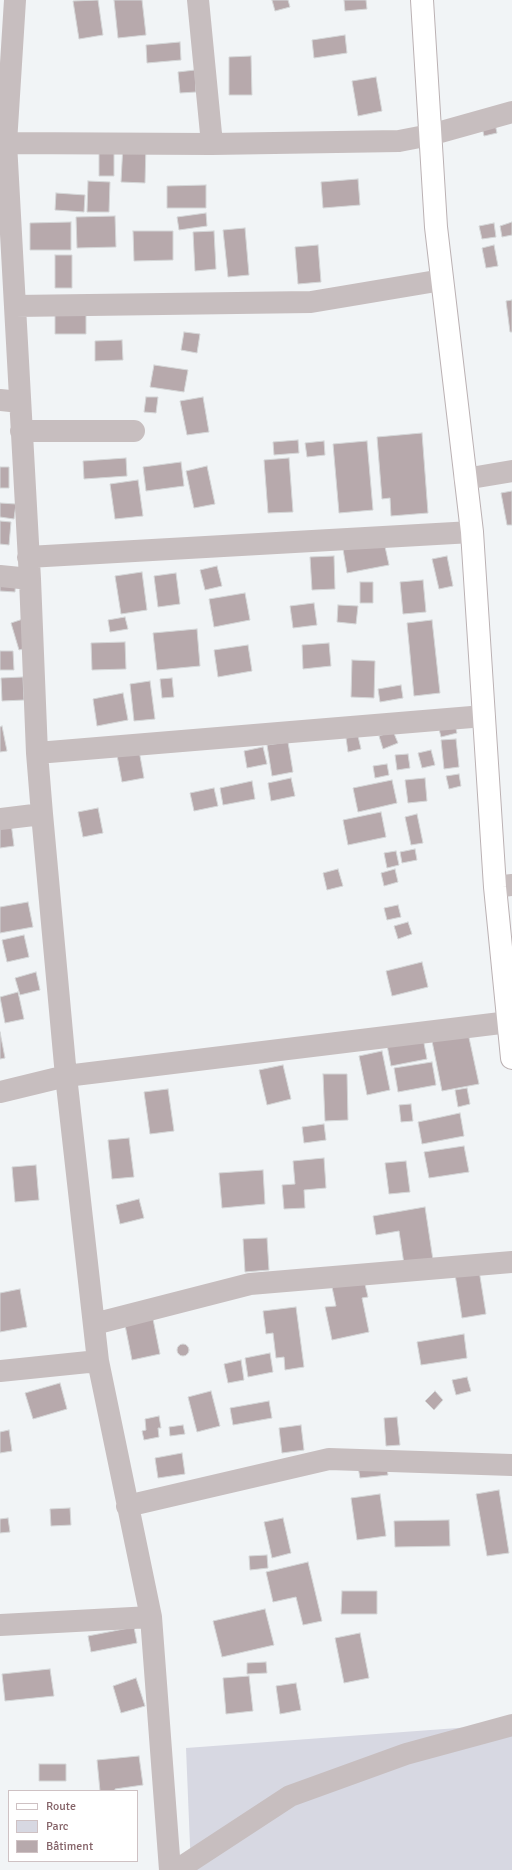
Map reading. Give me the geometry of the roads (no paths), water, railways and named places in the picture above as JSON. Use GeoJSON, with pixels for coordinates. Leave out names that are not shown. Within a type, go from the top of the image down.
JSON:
{"type":"FeatureCollection","features":[{"type":"Feature","properties":{"kind":"main road"},"geometry":{"type":"LineString","coordinates":[[422,0],[436,226],[472,532],[484,716],[503,886],[512,1058]]}},
{"type":"Feature","properties":{"kind":"street"},"geometry":{"type":"LineString","coordinates":[[15,0],[3,143],[15,306],[10,401],[21,431],[30,579],[37,752],[42,814],[66,1076],[98,1361],[151,1617],[170,1870]]}},
{"type":"Feature","properties":{"kind":"street"},"geometry":{"type":"LineString","coordinates":[[198,0],[212,144]]}},
{"type":"Feature","properties":{"kind":"street"},"geometry":{"type":"LineString","coordinates":[[3,143],[212,144],[399,141],[430,135],[512,112]]}},
{"type":"Feature","properties":{"kind":"street"},"geometry":{"type":"LineString","coordinates":[[15,306],[311,302],[442,280]]}},
{"type":"Feature","properties":{"kind":"street"},"geometry":{"type":"LineString","coordinates":[[21,431],[134,431]]}},
{"type":"Feature","properties":{"kind":"street"},"geometry":{"type":"LineString","coordinates":[[465,479],[512,471]]}},
{"type":"Feature","properties":{"kind":"street"},"geometry":{"type":"LineString","coordinates":[[28,557],[472,532]]}},
{"type":"Feature","properties":{"kind":"street"},"geometry":{"type":"LineString","coordinates":[[0,576],[30,579]]}},
{"type":"Feature","properties":{"kind":"street"},"geometry":{"type":"LineString","coordinates":[[37,752],[484,716]]}},
{"type":"Feature","properties":{"kind":"street"},"geometry":{"type":"LineString","coordinates":[[0,818],[42,814]]}},
{"type":"Feature","properties":{"kind":"street"},"geometry":{"type":"LineString","coordinates":[[0,1092],[66,1076],[509,1022]]}},
{"type":"Feature","properties":{"kind":"street"},"geometry":{"type":"LineString","coordinates":[[94,1324],[250,1284],[512,1262]]}},
{"type":"Feature","properties":{"kind":"street"},"geometry":{"type":"LineString","coordinates":[[0,1371],[98,1361]]}},
{"type":"Feature","properties":{"kind":"street"},"geometry":{"type":"LineString","coordinates":[[127,1506],[329,1459],[512,1465]]}},
{"type":"Feature","properties":{"kind":"street"},"geometry":{"type":"LineString","coordinates":[[0,1625],[151,1617]]}},
{"type":"Feature","properties":{"kind":"street"},"geometry":{"type":"LineString","coordinates":[[177,1870],[290,1796],[406,1754],[512,1725]]}}]}
